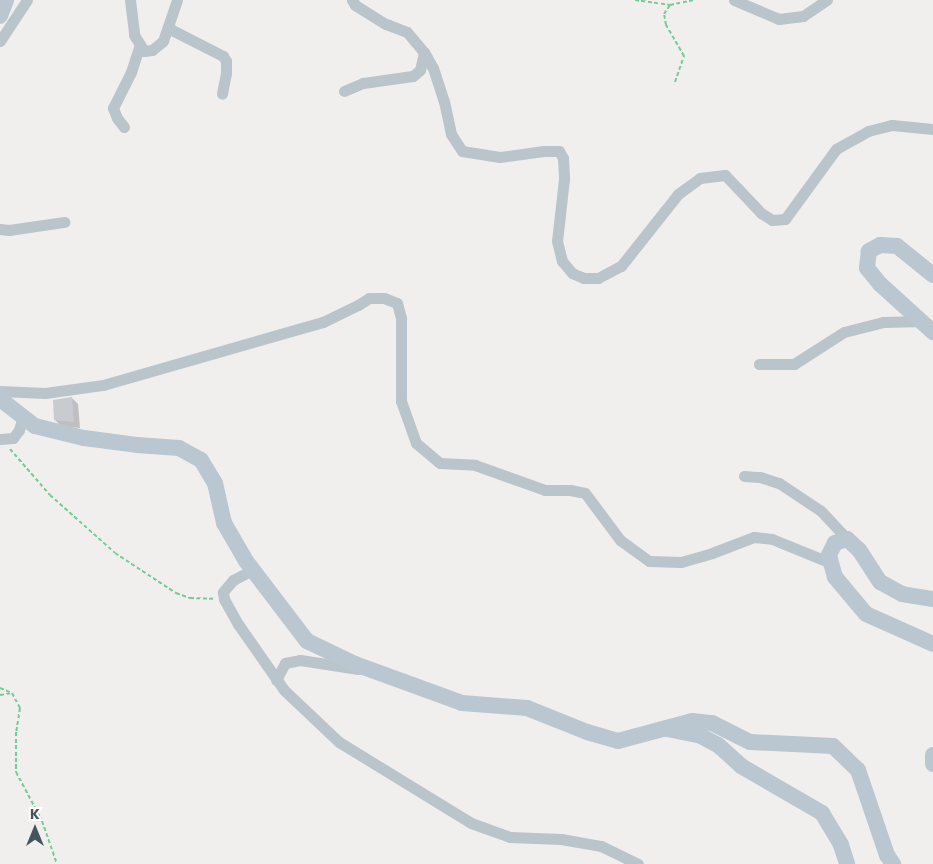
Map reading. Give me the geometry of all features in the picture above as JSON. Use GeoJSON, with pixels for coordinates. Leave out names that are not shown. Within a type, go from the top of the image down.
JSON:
{"type":"FeatureCollection","features":[{"type":"Feature","properties":{"kind":"main road"},"geometry":{"type":"LineString","coordinates":[[0,16],[6,0]]}},
{"type":"Feature","properties":{"kind":"main road"},"geometry":{"type":"LineString","coordinates":[[928,327],[880,284],[868,268],[869,251],[880,245],[897,246],[933,275]]}},
{"type":"Feature","properties":{"kind":"main road"},"geometry":{"type":"LineString","coordinates":[[0,392],[4,402],[35,426],[84,438],[179,448],[201,460],[215,483],[224,523],[252,570],[307,641],[372,670],[462,703],[527,708],[587,732],[618,741],[692,721],[712,723],[750,742],[834,746],[858,770],[887,856],[893,864]]}},
{"type":"Feature","properties":{"kind":"main road"},"geometry":{"type":"LineString","coordinates":[[933,599],[902,594],[880,582],[859,550],[847,539],[835,543],[829,555],[835,576],[866,614],[933,644]]}},
{"type":"Feature","properties":{"kind":"main road"},"geometry":{"type":"LineString","coordinates":[[665,729],[699,735],[718,745],[755,775],[822,813],[841,845],[847,864]]}},
{"type":"Feature","properties":{"kind":"main road"},"geometry":{"type":"LineString","coordinates":[[933,755],[933,764]]}},
{"type":"Feature","properties":{"kind":"street"},"geometry":{"type":"LineString","coordinates":[[0,41],[27,0]]}},
{"type":"Feature","properties":{"kind":"street"},"geometry":{"type":"LineString","coordinates":[[130,0],[134,35],[144,51],[152,50],[163,41],[177,0]]}},
{"type":"Feature","properties":{"kind":"street"},"geometry":{"type":"LineString","coordinates":[[352,0],[355,5],[386,24],[407,32],[424,52],[434,68],[451,134],[462,151],[500,157],[529,155],[544,151],[559,151],[563,158],[564,179],[557,241],[562,261],[572,273],[584,278],[598,278],[621,266],[678,194],[700,178],[725,174],[760,214],[772,220],[785,218],[836,149],[868,131],[892,125],[933,129]]}},
{"type":"Feature","properties":{"kind":"street"},"geometry":{"type":"LineString","coordinates":[[734,0],[779,19],[803,16],[827,0]]}},
{"type":"Feature","properties":{"kind":"street"},"geometry":{"type":"LineString","coordinates":[[168,28],[223,56],[226,61],[226,73],[222,94]]}},
{"type":"Feature","properties":{"kind":"street"},"geometry":{"type":"LineString","coordinates":[[124,127],[117,118],[113,108],[131,72],[140,44]]}},
{"type":"Feature","properties":{"kind":"street"},"geometry":{"type":"LineString","coordinates":[[344,91],[363,83],[413,76],[420,70],[424,52]]}},
{"type":"Feature","properties":{"kind":"street"},"geometry":{"type":"LineString","coordinates":[[0,229],[8,230],[64,222]]}},
{"type":"Feature","properties":{"kind":"street"},"geometry":{"type":"LineString","coordinates":[[0,392],[45,393],[103,385],[322,322],[358,306],[369,298],[384,298],[397,303],[401,318],[401,401],[416,443],[440,463],[475,465],[545,490],[570,490],[585,493],[620,540],[649,561],[681,562],[754,538],[772,539],[831,563]]}},
{"type":"Feature","properties":{"kind":"street"},"geometry":{"type":"LineString","coordinates":[[759,364],[794,364],[844,332],[884,322],[928,327]]}},
{"type":"Feature","properties":{"kind":"street"},"geometry":{"type":"LineString","coordinates":[[1,439],[13,438],[19,430],[23,416]]}},
{"type":"Feature","properties":{"kind":"street"},"geometry":{"type":"LineString","coordinates":[[744,476],[760,477],[779,483],[821,511],[847,539]]}},
{"type":"Feature","properties":{"kind":"street"},"geometry":{"type":"LineString","coordinates":[[252,570],[233,580],[223,592],[224,599],[284,690],[339,742],[472,823],[510,837],[561,839],[601,846],[638,864]]}},
{"type":"Feature","properties":{"kind":"street"},"geometry":{"type":"LineString","coordinates":[[276,680],[285,663],[300,660],[336,667],[372,670]]}},
{"type":"Feature","properties":{"kind":"path"},"geometry":{"type":"LineString","coordinates":[[636,0],[670,5],[693,0]]}},
{"type":"Feature","properties":{"kind":"path"},"geometry":{"type":"LineString","coordinates":[[670,5],[664,14],[666,25],[684,56],[675,82]]}},
{"type":"Feature","properties":{"kind":"path"},"geometry":{"type":"LineString","coordinates":[[1,439],[50,495],[115,553],[176,593],[190,598],[224,599]]}},
{"type":"Feature","properties":{"kind":"path"},"geometry":{"type":"LineString","coordinates":[[0,688],[12,693],[20,708],[16,732],[16,772],[42,821],[57,864]]}},
{"type":"Feature","properties":{"kind":"path"},"geometry":{"type":"LineString","coordinates":[[0,695],[12,693]]}},
{"type":"Feature","properties":{"kind":"building"},"geometry":{"type":"Polygon","coordinates":[[[72,397],[74,422],[54,420],[53,400],[72,397]]]}}]}
